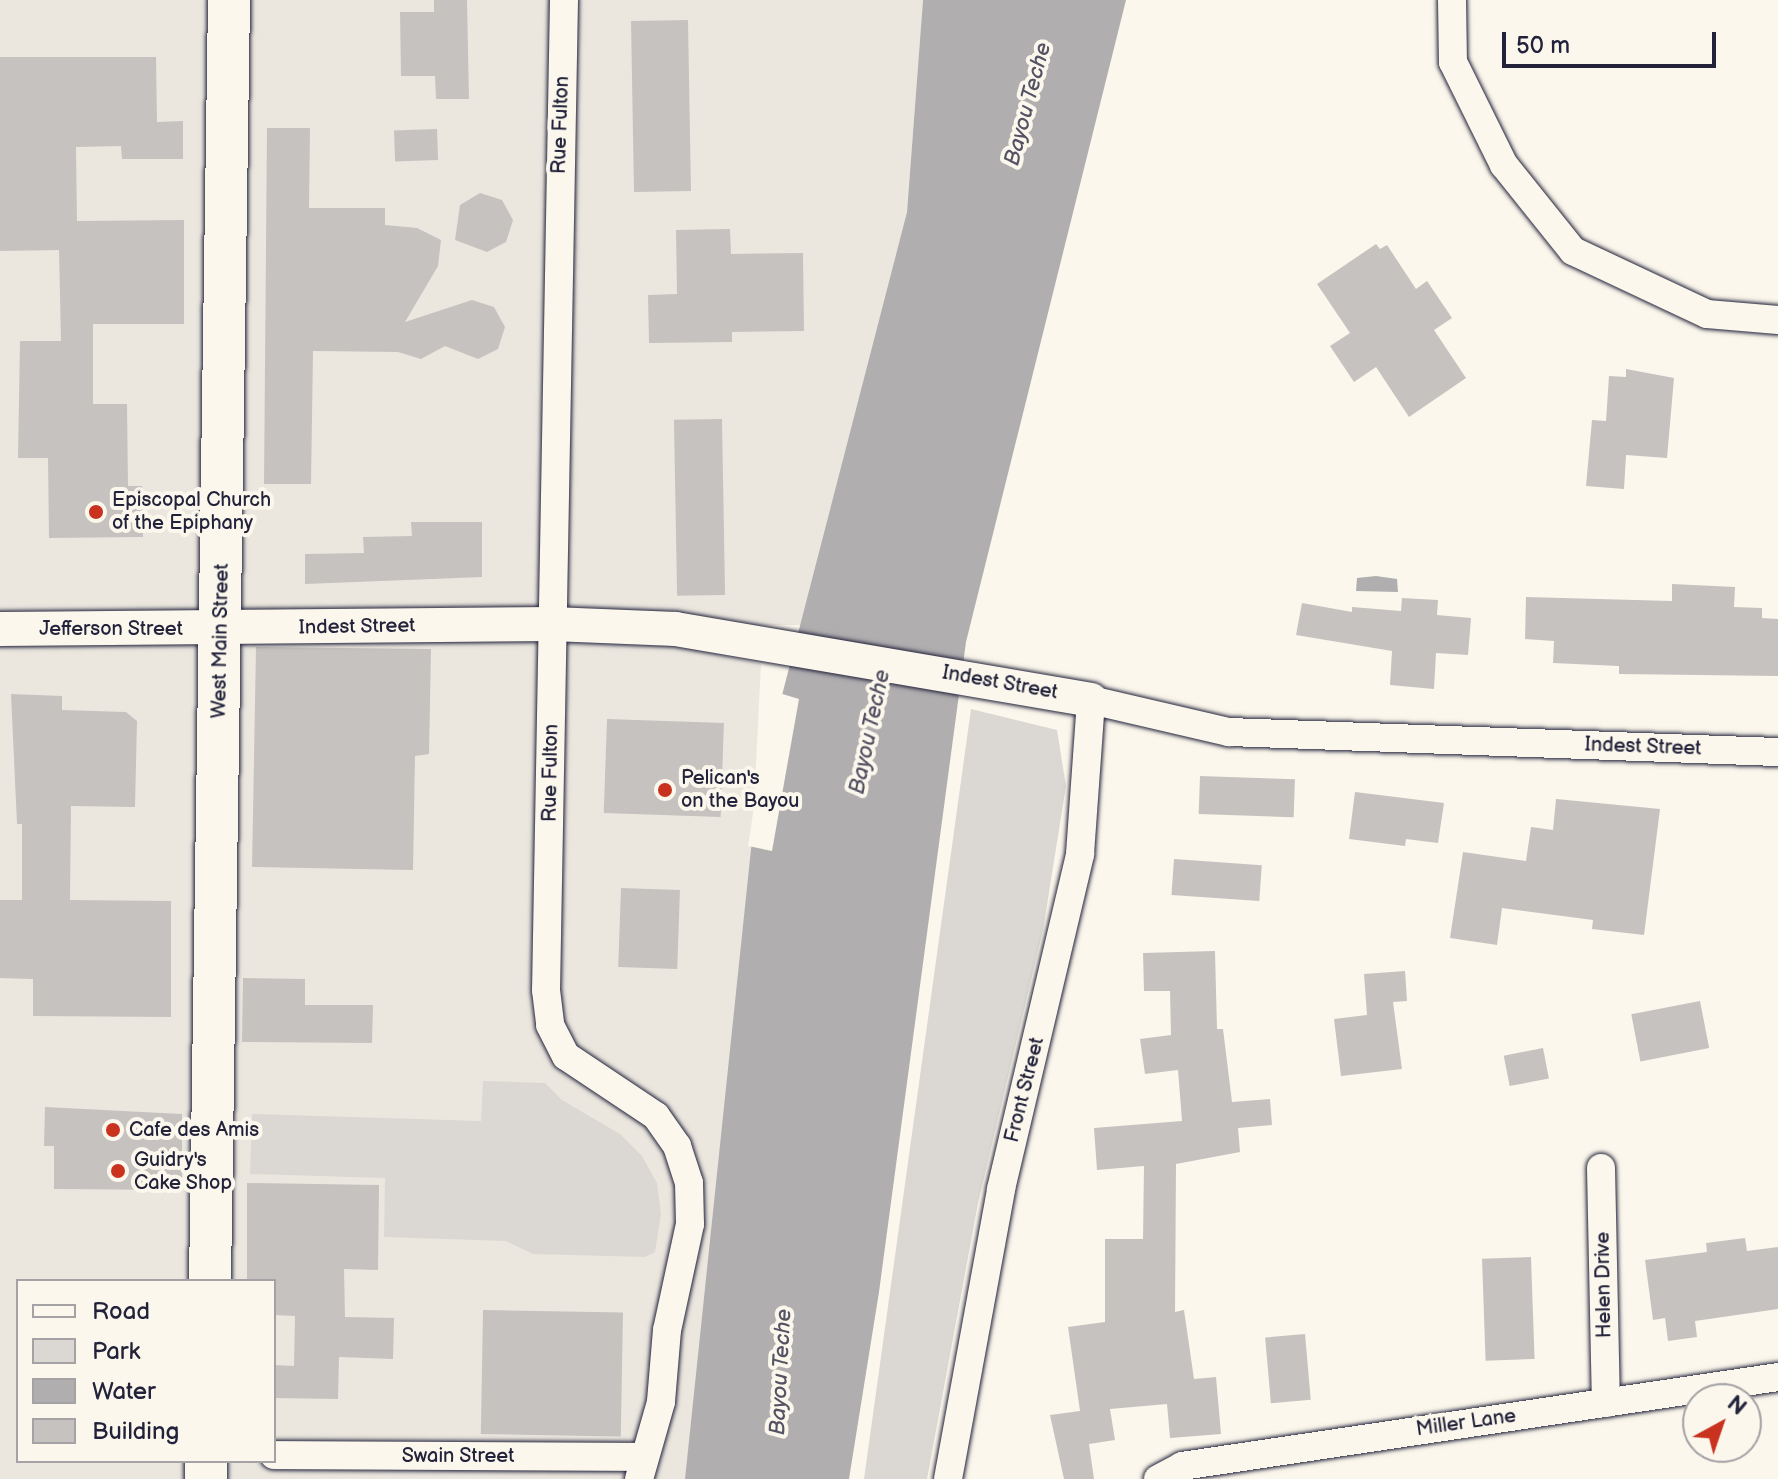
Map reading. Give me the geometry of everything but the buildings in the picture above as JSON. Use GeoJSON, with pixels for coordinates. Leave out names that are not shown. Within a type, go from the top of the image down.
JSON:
{"type":"FeatureCollection","features":[{"type":"Feature","properties":{"kind":"main road","name":"West Main Street"},"geometry":{"type":"LineString","coordinates":[[210,1279],[229,0]]}},
{"type":"Feature","properties":{"kind":"street","name":"Rue Fulton"},"geometry":{"type":"LineString","coordinates":[[564,0],[546,990],[550,1025],[566,1056],[656,1116],[677,1146],[689,1183],[690,1224],[667,1330],[661,1402],[640,1468]]}},
{"type":"Feature","properties":{"kind":"street"},"geometry":{"type":"LineString","coordinates":[[1452,0],[1453,62],[1504,165],[1573,251],[1707,314],[1778,320]]}},
{"type":"Feature","properties":{"kind":"street","name":"Indest Street"},"geometry":{"type":"LineString","coordinates":[[221,629],[552,624],[676,629],[1030,687],[1229,732],[1778,752]]}},
{"type":"Feature","properties":{"kind":"street","name":"Jefferson Street"},"geometry":{"type":"LineString","coordinates":[[0,629],[221,629]]}},
{"type":"Feature","properties":{"kind":"street","name":"Front Street"},"geometry":{"type":"LineString","coordinates":[[948,1479],[1001,1189],[1077,868],[1091,700]]}},
{"type":"Feature","properties":{"kind":"street","name":"Helen Drive"},"geometry":{"type":"LineString","coordinates":[[1601,1168],[1606,1403]]}},
{"type":"Feature","properties":{"kind":"street","name":"Miller Lane"},"geometry":{"type":"LineString","coordinates":[[1158,1479],[1182,1466],[1778,1377]]}},
{"type":"Feature","properties":{"kind":"street","name":"Swain Street"},"geometry":{"type":"LineString","coordinates":[[276,1455],[640,1468]]}},
{"type":"Feature","properties":{"kind":"shaded area"},"geometry":{"type":"Polygon","coordinates":[[[0,0],[923,0],[907,212],[801,625],[0,626],[0,0]]]}},
{"type":"Feature","properties":{"kind":"shaded area"},"geometry":{"type":"Polygon","coordinates":[[[0,640],[661,642],[761,664],[720,1479],[0,1479],[0,640]]]}},
{"type":"Feature","properties":{"kind":"green space"},"geometry":{"type":"Polygon","coordinates":[[[971,709],[1057,730],[1066,786],[1043,930],[978,1203],[927,1479],[864,1479],[971,709]]]}},
{"type":"Feature","properties":{"kind":"green space"},"geometry":{"type":"Polygon","coordinates":[[[483,1081],[545,1083],[562,1100],[620,1134],[642,1156],[657,1183],[661,1214],[655,1252],[645,1257],[533,1254],[506,1241],[384,1237],[385,1178],[250,1174],[252,1114],[481,1121],[483,1081]]]}},
{"type":"Feature","properties":{"kind":"water","name":"Bayou Teche"},"geometry":{"type":"Polygon","coordinates":[[[923,0],[1126,0],[966,642],[879,1292],[849,1479],[685,1479],[757,792],[907,212],[923,0]]]}},
{"type":"Feature","properties":{"kind":"water"},"geometry":{"type":"Polygon","coordinates":[[[1376,576],[1397,579],[1398,592],[1356,591],[1357,578],[1376,576]]]}},
{"type":"Feature","properties":{"kind":"pier"},"geometry":{"type":"Polygon","coordinates":[[[779,693],[799,699],[772,851],[748,846],[761,762],[779,693]]]}},
{"type":"Feature","properties":{"kind":"place","name":"Episcopal Church of the Epiphany"},"geometry":{"type":"Point","coordinates":[96,512]}},
{"type":"Feature","properties":{"kind":"place","name":"Pelican's on the Bayou"},"geometry":{"type":"Point","coordinates":[665,790]}},
{"type":"Feature","properties":{"kind":"place","name":"Cafe des Amis"},"geometry":{"type":"Point","coordinates":[113,1130]}},
{"type":"Feature","properties":{"kind":"place","name":"Guidry's Cake Shop"},"geometry":{"type":"Point","coordinates":[118,1171]}}]}
